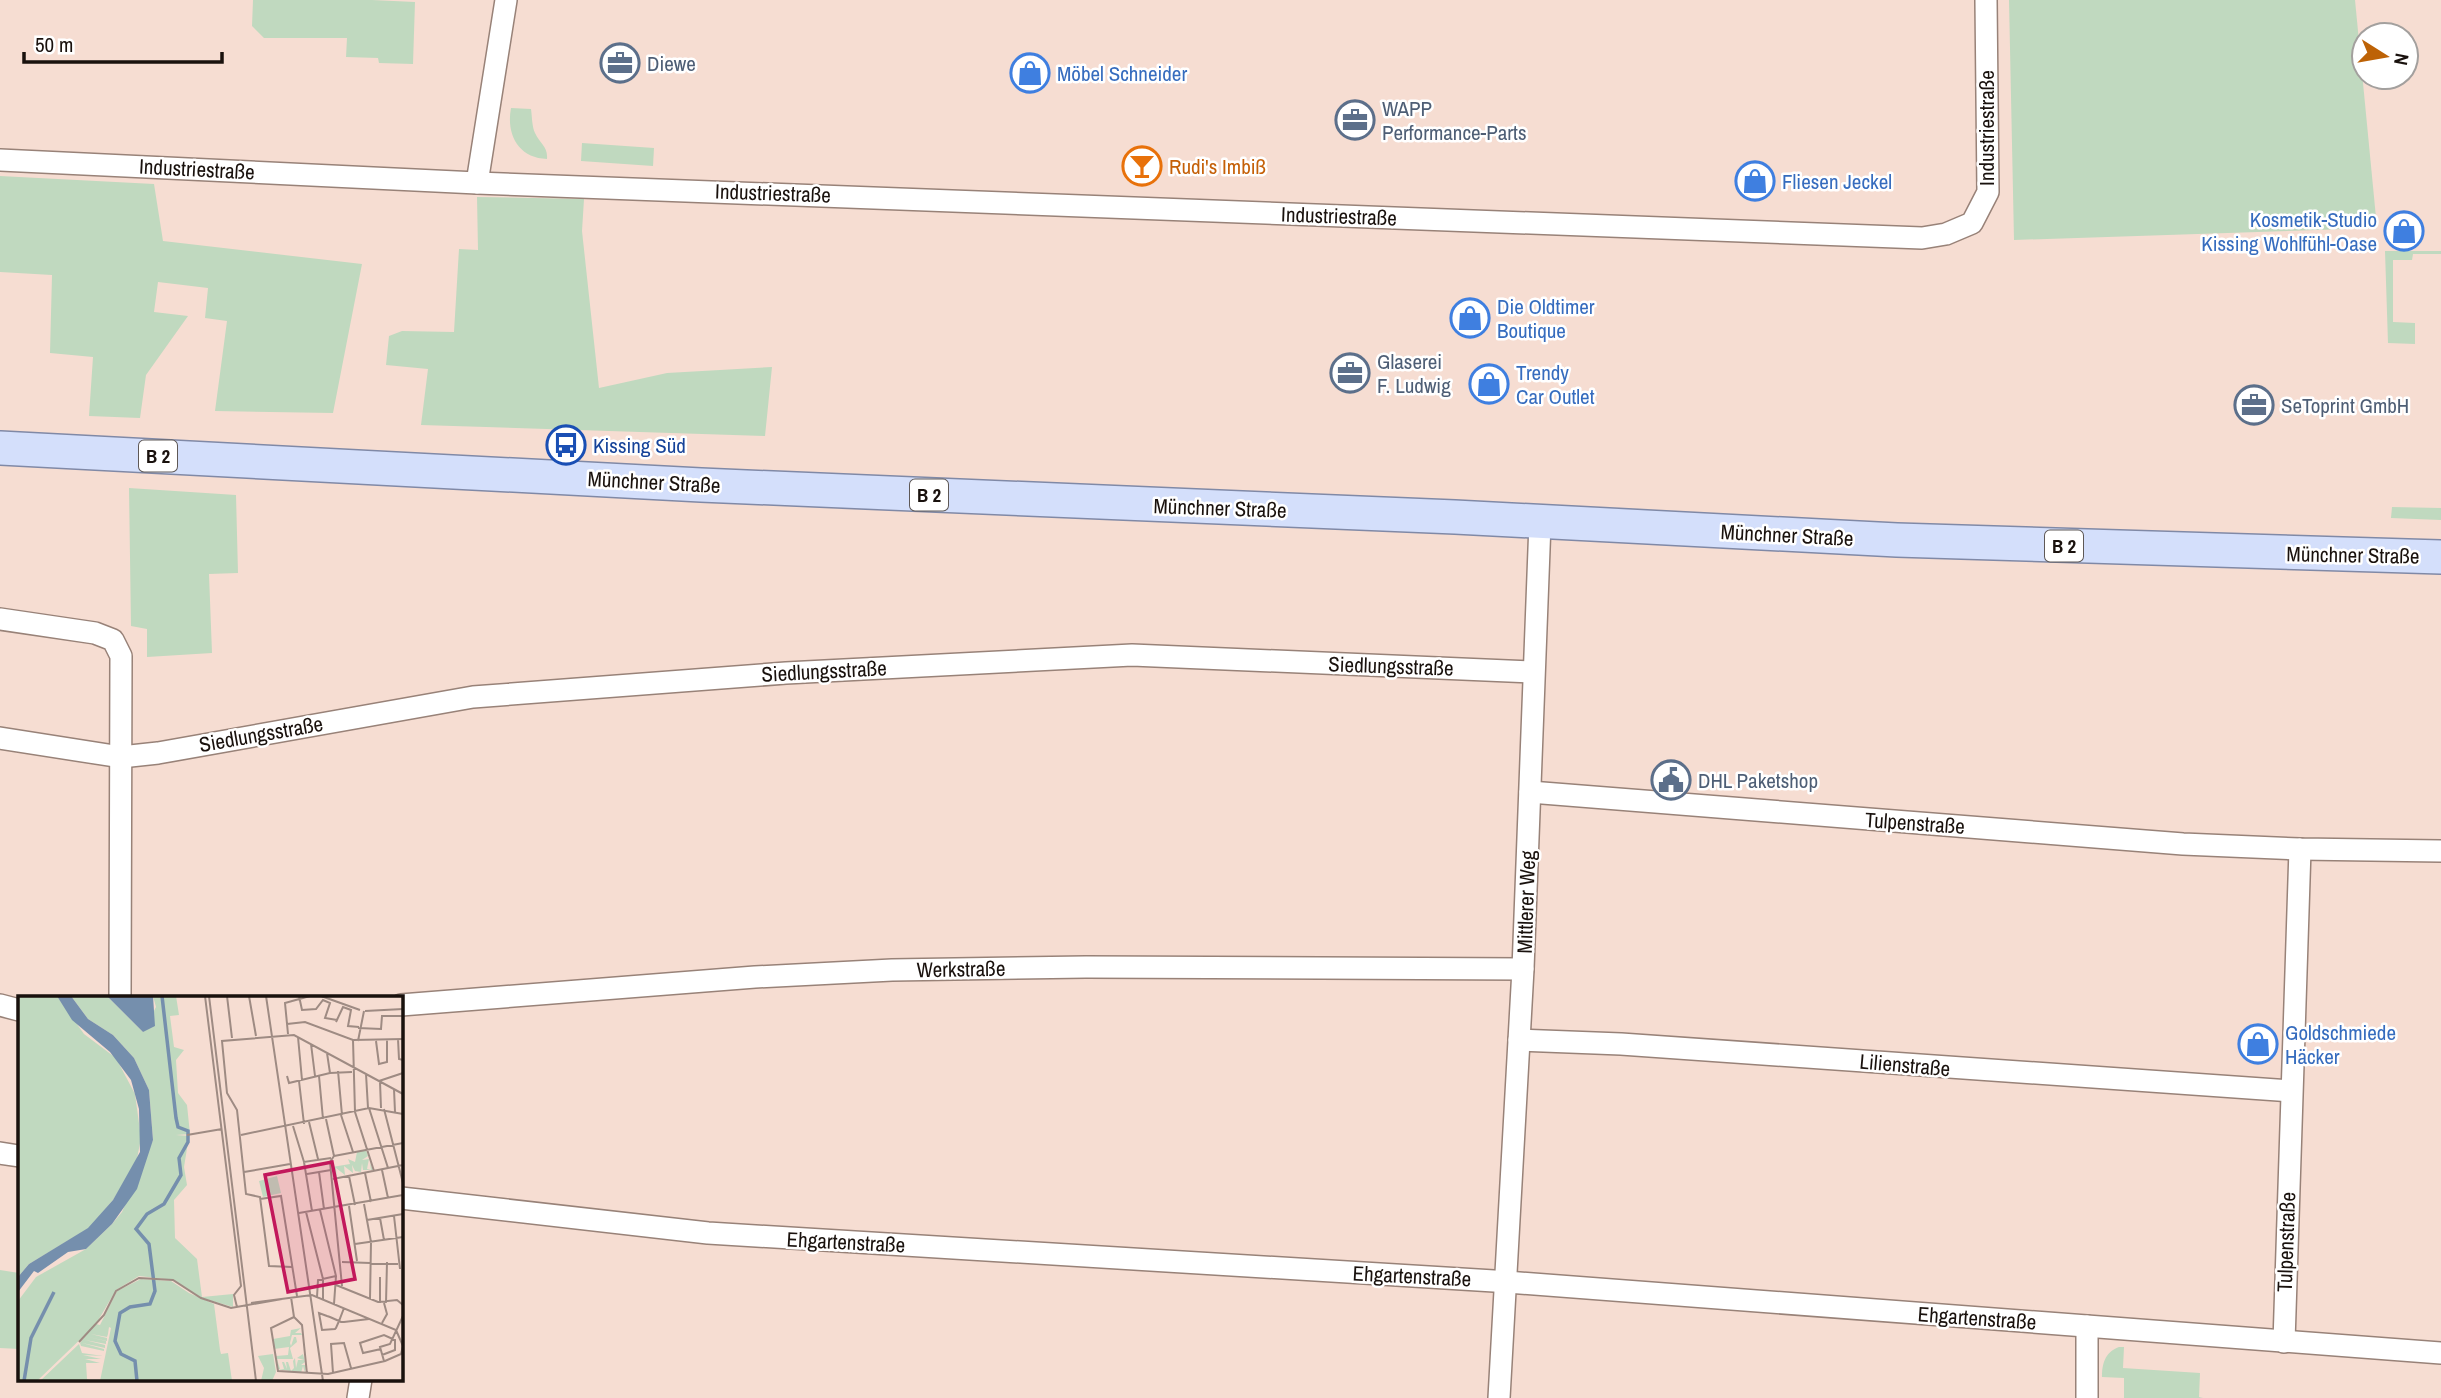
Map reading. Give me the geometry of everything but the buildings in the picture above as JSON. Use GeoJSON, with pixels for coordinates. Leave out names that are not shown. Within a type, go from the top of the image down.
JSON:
{"type":"FeatureCollection","features":[{"type":"Feature","properties":{"kind":"main road","name":"Münchner Straße"},"geometry":{"type":"LineString","coordinates":[[0,448],[728,486],[1979,544],[2441,557]]}},
{"type":"Feature","properties":{"kind":"street"},"geometry":{"type":"LineString","coordinates":[[477,183],[506,0]]}},
{"type":"Feature","properties":{"kind":"street","name":"Industriestraße"},"geometry":{"type":"LineString","coordinates":[[0,160],[477,183],[1922,238],[1946,234],[1972,223],[1988,192],[1986,0]]}},
{"type":"Feature","properties":{"kind":"street","name":"Mittlerer Weg"},"geometry":{"type":"LineString","coordinates":[[1499,1398],[1523,969],[1541,523]]}},
{"type":"Feature","properties":{"kind":"street"},"geometry":{"type":"LineString","coordinates":[[0,619],[95,633],[113,640],[121,656],[120,996]]}},
{"type":"Feature","properties":{"kind":"street","name":"Siedlungsstraße"},"geometry":{"type":"LineString","coordinates":[[0,738],[121,757],[158,753],[473,697],[786,673],[1132,655],[1533,672]]}},
{"type":"Feature","properties":{"kind":"street","name":"Tulpenstraße"},"geometry":{"type":"LineString","coordinates":[[1530,792],[2183,844],[2441,851]]}},
{"type":"Feature","properties":{"kind":"street","name":"Tulpenstraße"},"geometry":{"type":"LineString","coordinates":[[2284,1342],[2300,849]]}},
{"type":"Feature","properties":{"kind":"street","name":"Werkstraße"},"geometry":{"type":"LineString","coordinates":[[402,1005],[728,979],[881,970],[1086,967],[1523,969]]}},
{"type":"Feature","properties":{"kind":"street"},"geometry":{"type":"LineString","coordinates":[[0,1005],[18,1010]]}},
{"type":"Feature","properties":{"kind":"street","name":"Lilienstraße"},"geometry":{"type":"LineString","coordinates":[[1519,1040],[1620,1044],[2291,1091]]}},
{"type":"Feature","properties":{"kind":"street"},"geometry":{"type":"LineString","coordinates":[[0,1153],[18,1156]]}},
{"type":"Feature","properties":{"kind":"street","name":"Ehgartenstraße"},"geometry":{"type":"LineString","coordinates":[[402,1198],[708,1233],[1505,1282],[2432,1352]]}},
{"type":"Feature","properties":{"kind":"street"},"geometry":{"type":"LineString","coordinates":[[2087,1326],[2087,1398]]}},
{"type":"Feature","properties":{"kind":"street"},"geometry":{"type":"LineString","coordinates":[[358,1398],[361,1380]]}},
{"type":"Feature","properties":{"kind":"green space"},"geometry":{"type":"Polygon","coordinates":[[[253,0],[415,2],[413,64],[379,63],[378,58],[346,57],[347,38],[264,38],[252,26],[253,0]]]}},
{"type":"Feature","properties":{"kind":"green space"},"geometry":{"type":"Polygon","coordinates":[[[2009,0],[2355,0],[2357,21],[2350,21],[2350,91],[2364,91],[2377,228],[2014,240],[2009,0]]]}},
{"type":"Feature","properties":{"kind":"green space"},"geometry":{"type":"Polygon","coordinates":[[[511,108],[531,109],[534,131],[545,148],[547,159],[528,154],[516,143],[510,127],[511,108]]]}},
{"type":"Feature","properties":{"kind":"green space"},"geometry":{"type":"Polygon","coordinates":[[[582,143],[654,148],[653,166],[581,161],[582,143]]]}},
{"type":"Feature","properties":{"kind":"green space"},"geometry":{"type":"Polygon","coordinates":[[[0,176],[154,184],[163,241],[362,264],[333,413],[215,411],[227,321],[205,318],[208,288],[158,282],[154,312],[188,316],[146,375],[140,418],[89,416],[93,357],[50,353],[52,275],[0,272],[0,176]]]}},
{"type":"Feature","properties":{"kind":"green space"},"geometry":{"type":"Polygon","coordinates":[[[477,197],[584,199],[582,231],[599,388],[667,373],[772,367],[765,436],[421,425],[428,369],[386,365],[389,336],[402,331],[454,332],[459,249],[478,250],[477,197]]]}},
{"type":"Feature","properties":{"kind":"green space"},"geometry":{"type":"Polygon","coordinates":[[[2385,251],[2441,251],[2441,254],[2413,254],[2412,260],[2393,260],[2393,322],[2415,323],[2415,344],[2388,343],[2385,251]]]}},
{"type":"Feature","properties":{"kind":"green space"},"geometry":{"type":"Polygon","coordinates":[[[129,488],[236,495],[238,573],[209,574],[212,653],[147,657],[147,629],[131,626],[129,488]]]}},
{"type":"Feature","properties":{"kind":"green space"},"geometry":{"type":"Polygon","coordinates":[[[2392,507],[2441,508],[2441,520],[2391,518],[2392,507]]]}},
{"type":"Feature","properties":{"kind":"green space"},"geometry":{"type":"Polygon","coordinates":[[[0,1270],[18,1273],[18,1349],[0,1348],[0,1270]]]}},
{"type":"Feature","properties":{"kind":"green space"},"geometry":{"type":"Polygon","coordinates":[[[2119,1347],[2124,1347],[2123,1368],[2200,1373],[2199,1397],[2203,1398],[2124,1398],[2124,1378],[2102,1377],[2105,1359],[2119,1347]]]}},
{"type":"Feature","properties":{"kind":"place","name":"Diewe"},"geometry":{"type":"Point","coordinates":[620,63]}},
{"type":"Feature","properties":{"kind":"place","name":"Möbel Schneider"},"geometry":{"type":"Point","coordinates":[1030,73]}},
{"type":"Feature","properties":{"kind":"place","name":"WAPP Performance-Parts"},"geometry":{"type":"Point","coordinates":[1355,120]}},
{"type":"Feature","properties":{"kind":"place","name":"Rudi's Imbiß"},"geometry":{"type":"Point","coordinates":[1142,166]}},
{"type":"Feature","properties":{"kind":"place","name":"Fliesen Jeckel"},"geometry":{"type":"Point","coordinates":[1755,181]}},
{"type":"Feature","properties":{"kind":"place","name":"Kosmetik-Studio Kissing Wohlfühl-Oase"},"geometry":{"type":"Point","coordinates":[2404,231]}},
{"type":"Feature","properties":{"kind":"place","name":"Die Oldtimer Boutique"},"geometry":{"type":"Point","coordinates":[1470,318]}},
{"type":"Feature","properties":{"kind":"place","name":"Glaserei F. Ludwig"},"geometry":{"type":"Point","coordinates":[1350,373]}},
{"type":"Feature","properties":{"kind":"place","name":"Trendy Car Outlet"},"geometry":{"type":"Point","coordinates":[1489,384]}},
{"type":"Feature","properties":{"kind":"place","name":"SeToprint GmbH"},"geometry":{"type":"Point","coordinates":[2254,405]}},
{"type":"Feature","properties":{"kind":"place","name":"Kissing Süd"},"geometry":{"type":"Point","coordinates":[566,445]}},
{"type":"Feature","properties":{"kind":"place","name":"DHL Paketshop"},"geometry":{"type":"Point","coordinates":[1671,780]}},
{"type":"Feature","properties":{"kind":"place","name":"Goldschmiede Häcker"},"geometry":{"type":"Point","coordinates":[2258,1044]}}]}
